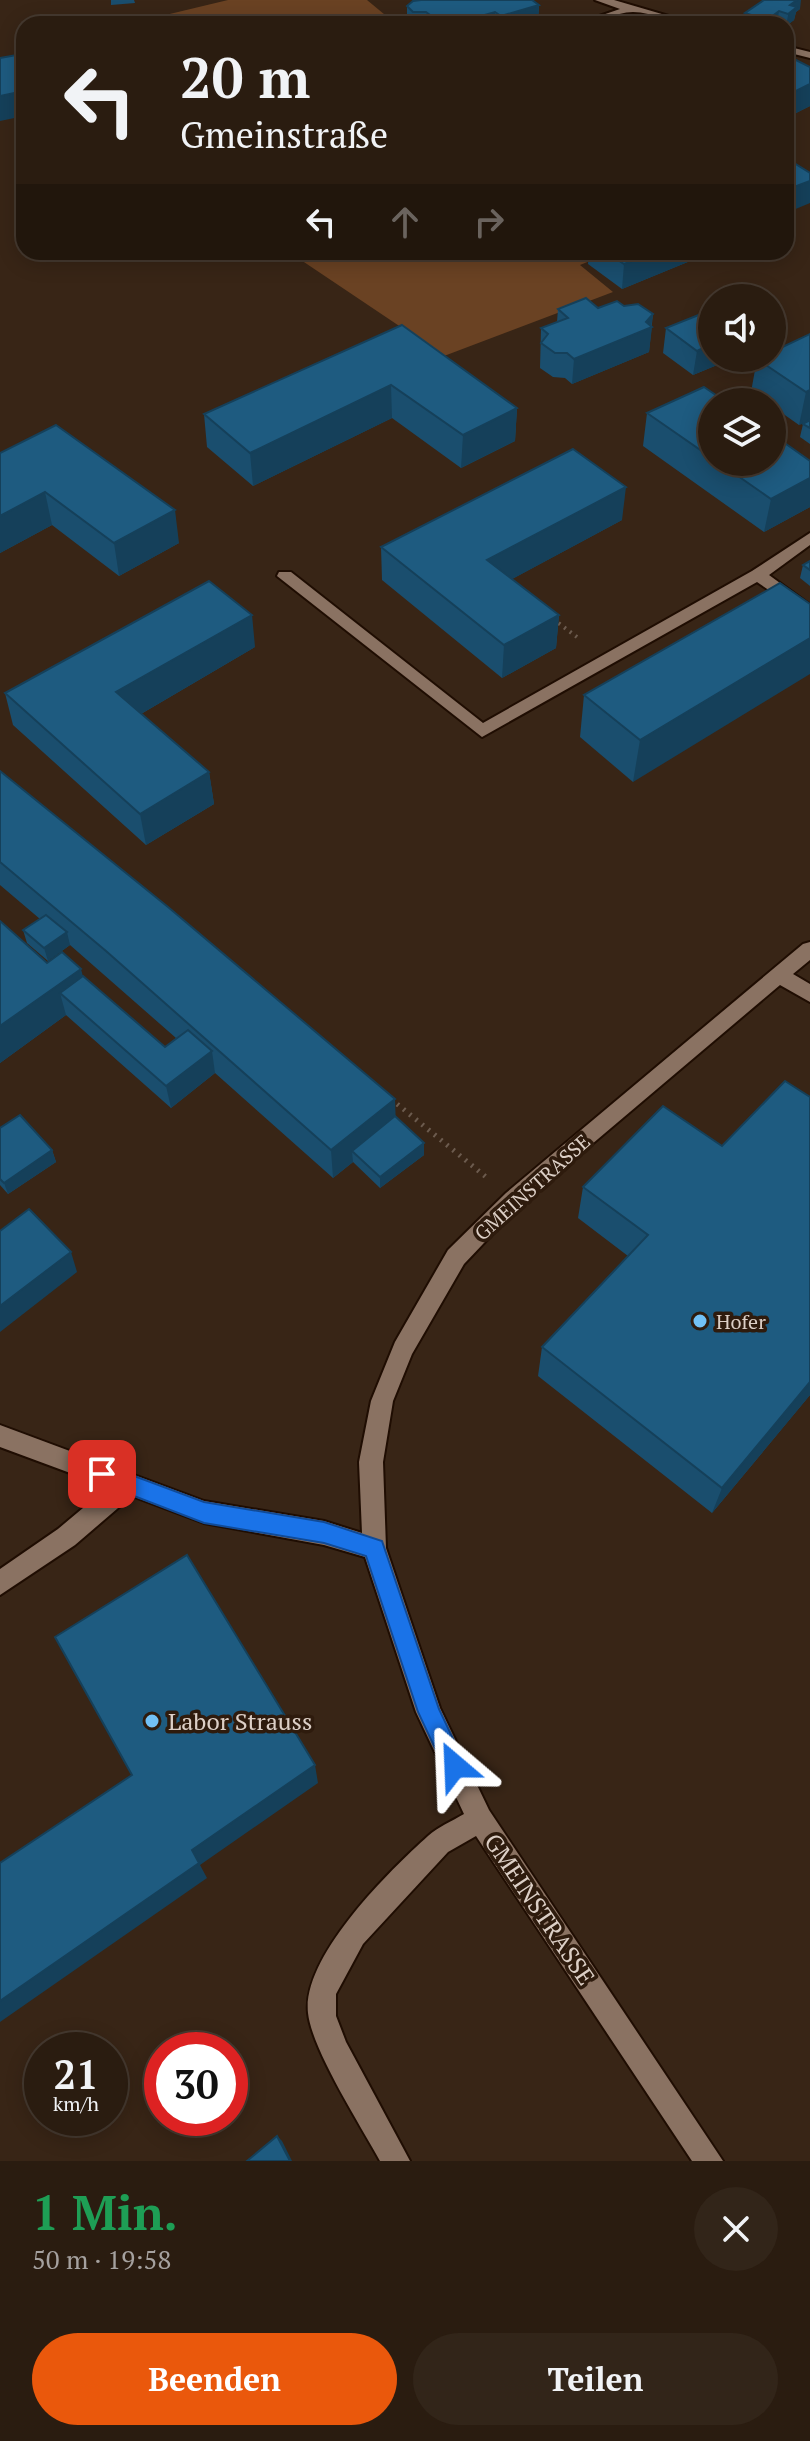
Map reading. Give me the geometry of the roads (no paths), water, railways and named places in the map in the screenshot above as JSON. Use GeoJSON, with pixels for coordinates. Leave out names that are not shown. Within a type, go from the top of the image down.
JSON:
{"type":"FeatureCollection","features":[{"type":"Feature","properties":{"kind":"street"},"geometry":{"type":"LineString","coordinates":[[601,0],[662,16]]}},
{"type":"Feature","properties":{"kind":"street"},"geometry":{"type":"LineString","coordinates":[[608,16],[633,8]]}},
{"type":"Feature","properties":{"kind":"street"},"geometry":{"type":"LineString","coordinates":[[285,576],[482,731],[758,575],[810,538]]}},
{"type":"Feature","properties":{"kind":"street"},"geometry":{"type":"LineString","coordinates":[[758,575],[810,613]]}},
{"type":"Feature","properties":{"kind":"street","name":"GMEINSTRASSE"},"geometry":{"type":"LineString","coordinates":[[709,2161],[480,1819],[429,1712],[374,1548],[371,1462],[382,1401],[403,1349],[456,1257],[513,1199],[810,949]]}},
{"type":"Feature","properties":{"kind":"street"},"geometry":{"type":"LineString","coordinates":[[780,975],[810,994]]}},
{"type":"Feature","properties":{"kind":"street"},"geometry":{"type":"LineString","coordinates":[[0,1436],[204,1512],[324,1533],[374,1548]]}},
{"type":"Feature","properties":{"kind":"street"},"geometry":{"type":"LineString","coordinates":[[0,1583],[56,1546],[128,1484]]}},
{"type":"Feature","properties":{"kind":"street"},"geometry":{"type":"LineString","coordinates":[[396,2161],[335,2050],[322,2016],[322,1994],[330,1973],[353,1934],[439,1843],[480,1819]]}},
{"type":"Feature","properties":{"kind":"place","name":"Hofer"},"geometry":{"type":"Point","coordinates":[700,1321]}},
{"type":"Feature","properties":{"kind":"place","name":"Labor Strauss"},"geometry":{"type":"Point","coordinates":[152,1721]}}]}
